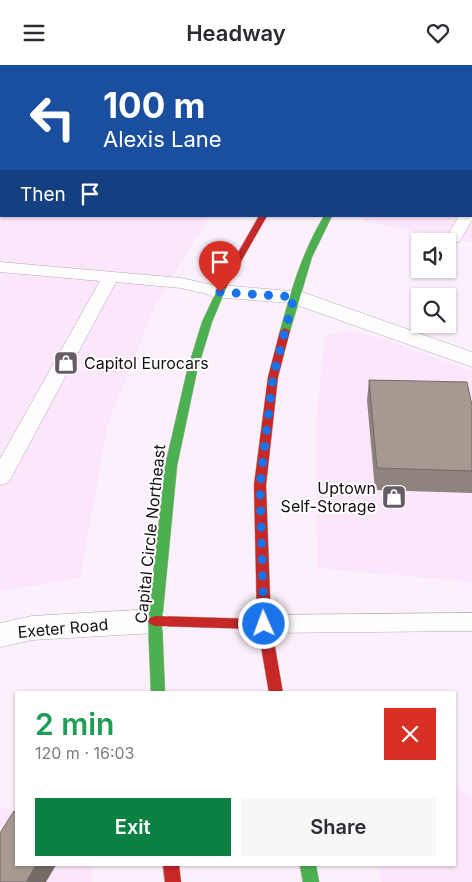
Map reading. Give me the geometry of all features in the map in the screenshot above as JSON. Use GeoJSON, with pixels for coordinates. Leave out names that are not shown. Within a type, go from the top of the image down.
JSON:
{"type":"FeatureCollection","features":[{"type":"Feature","properties":{"kind":"main road","name":"Capital Circle Northeast"},"geometry":{"type":"LineString","coordinates":[[158,691],[155,621],[171,466],[192,371],[207,322],[220,292],[262,217]]}},
{"type":"Feature","properties":{"kind":"main road"},"geometry":{"type":"LineString","coordinates":[[276,691],[264,624],[260,485],[273,377],[294,297],[319,230],[327,217]]}},
{"type":"Feature","properties":{"kind":"main road"},"geometry":{"type":"LineString","coordinates":[[155,621],[264,624]]}},
{"type":"Feature","properties":{"kind":"main road"},"geometry":{"type":"LineString","coordinates":[[171,866],[173,882]]}},
{"type":"Feature","properties":{"kind":"main road"},"geometry":{"type":"LineString","coordinates":[[308,866],[311,882]]}},
{"type":"Feature","properties":{"kind":"street"},"geometry":{"type":"LineString","coordinates":[[220,292],[294,297],[472,360]]}},
{"type":"Feature","properties":{"kind":"street","name":"Exeter Road"},"geometry":{"type":"LineString","coordinates":[[0,635],[32,628],[155,621]]}},
{"type":"Feature","properties":{"kind":"lane"},"geometry":{"type":"LineString","coordinates":[[456,234],[466,217]]}},
{"type":"Feature","properties":{"kind":"lane"},"geometry":{"type":"LineString","coordinates":[[0,267],[181,283],[220,292]]}},
{"type":"Feature","properties":{"kind":"lane"},"geometry":{"type":"LineString","coordinates":[[0,478],[110,278]]}},
{"type":"Feature","properties":{"kind":"lane"},"geometry":{"type":"LineString","coordinates":[[264,624],[472,622]]}},
{"type":"Feature","properties":{"kind":"shaded area","name":"Capitol Eurocars"},"geometry":{"type":"Polygon","coordinates":[[[0,217],[209,217],[156,303],[108,423],[80,578],[0,591],[0,217]]]}},
{"type":"Feature","properties":{"kind":"shaded area"},"geometry":{"type":"Polygon","coordinates":[[[366,217],[472,217],[472,242],[456,239],[456,233],[426,233],[364,221],[366,217]]]}},
{"type":"Feature","properties":{"kind":"shaded area","name":"Uptown Self-Storage"},"geometry":{"type":"Polygon","coordinates":[[[347,331],[379,337],[472,371],[472,582],[317,568],[316,426],[325,336],[347,331]]]}},
{"type":"Feature","properties":{"kind":"shaded area"},"geometry":{"type":"Polygon","coordinates":[[[456,788],[472,797],[472,882],[382,882],[378,866],[456,866],[456,788]]]}},
{"type":"Feature","properties":{"kind":"shaded area"},"geometry":{"type":"Polygon","coordinates":[[[0,807],[15,810],[15,866],[91,866],[92,882],[0,882],[0,807]]]}},
{"type":"Feature","properties":{"kind":"building"},"geometry":{"type":"Polygon","coordinates":[[[369,380],[467,382],[472,405],[472,471],[377,468],[369,380]]]}},
{"type":"Feature","properties":{"kind":"building"},"geometry":{"type":"Polygon","coordinates":[[[15,812],[15,866],[35,866],[26,882],[0,882],[0,833],[15,812]]]}},
{"type":"Feature","properties":{"kind":"traffic: fast"},"geometry":{"type":"LineString","coordinates":[[285,331],[307,257],[327,217]]}},
{"type":"Feature","properties":{"kind":"traffic: fast"},"geometry":{"type":"LineString","coordinates":[[158,691],[155,621],[171,466],[192,371],[207,322],[223,286]]}},
{"type":"Feature","properties":{"kind":"traffic: fast"},"geometry":{"type":"LineString","coordinates":[[308,866],[311,882]]}},
{"type":"Feature","properties":{"kind":"traffic: jam"},"geometry":{"type":"LineString","coordinates":[[223,286],[262,217]]}},
{"type":"Feature","properties":{"kind":"traffic: jam"},"geometry":{"type":"LineString","coordinates":[[276,691],[264,624],[260,485],[273,377],[285,331]]}},
{"type":"Feature","properties":{"kind":"traffic: jam"},"geometry":{"type":"LineString","coordinates":[[155,621],[264,624]]}},
{"type":"Feature","properties":{"kind":"traffic: jam"},"geometry":{"type":"LineString","coordinates":[[171,866],[173,882]]}},
{"type":"Feature","properties":{"kind":"place","name":"Capitol Eurocars"},"geometry":{"type":"Point","coordinates":[66,363]}},
{"type":"Feature","properties":{"kind":"place","name":"Uptown Self-Storage"},"geometry":{"type":"Point","coordinates":[394,497]}},
{"type":"Feature","properties":{"kind":"route"},"geometry":{"type":"LineString","coordinates":[[220,292],[294,297],[273,377],[260,485],[264,624]]}}]}
